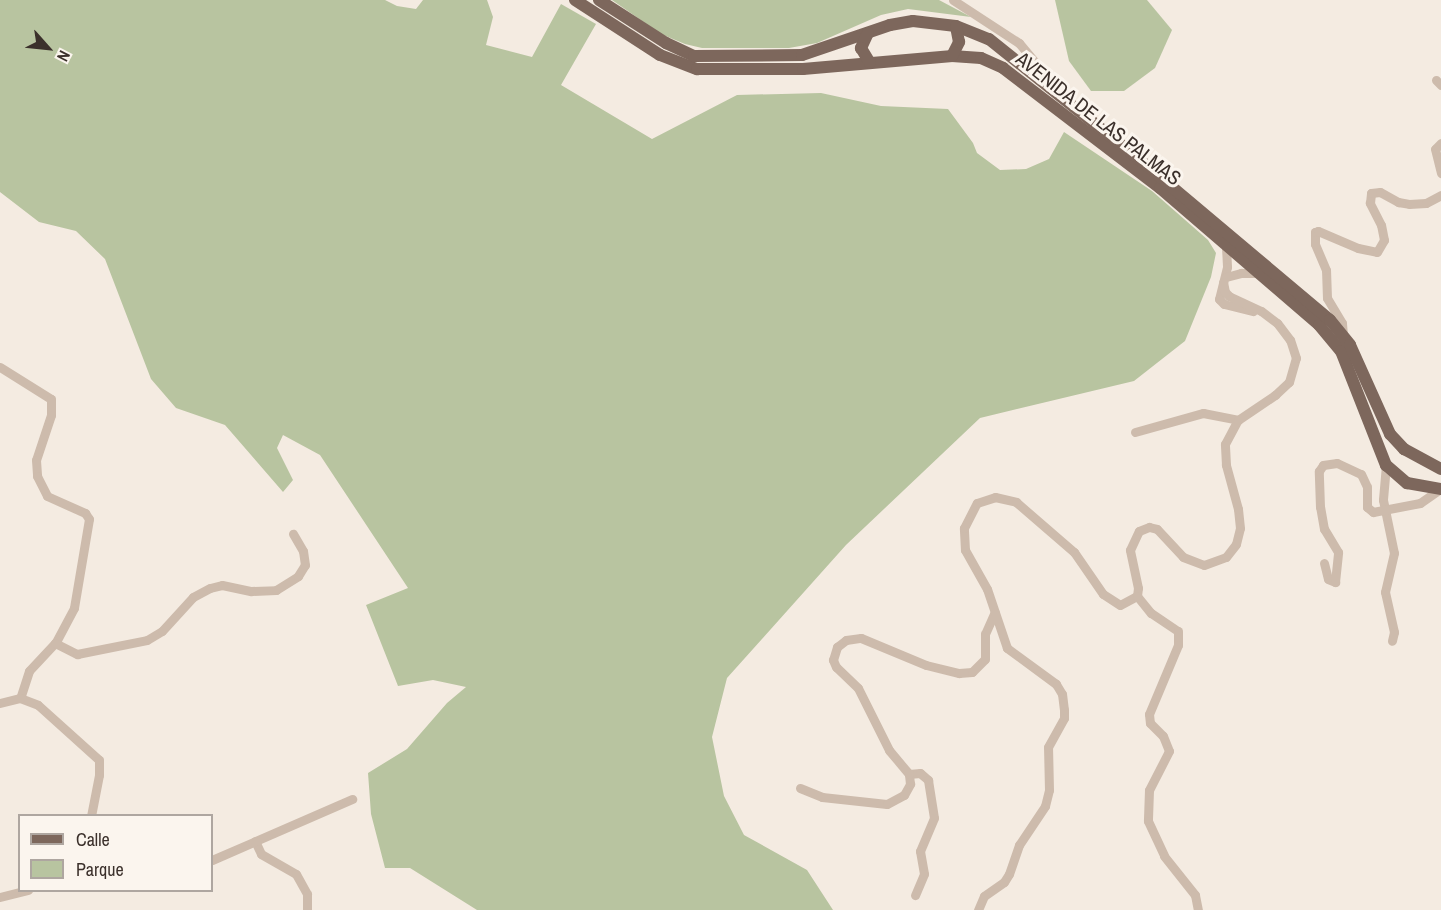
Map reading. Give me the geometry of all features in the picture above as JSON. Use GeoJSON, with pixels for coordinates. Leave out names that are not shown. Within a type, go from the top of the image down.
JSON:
{"type":"FeatureCollection","features":[{"type":"Feature","properties":{"kind":"main road","name":"AVENIDA DE LAS PALMAS"},"geometry":{"type":"LineString","coordinates":[[575,0],[660,55],[690,68],[803,69],[952,56],[987,60],[1014,75],[1160,188],[1226,247],[1296,304],[1332,339],[1341,351],[1388,467]]}},
{"type":"Feature","properties":{"kind":"main road","name":"AVENIDA DE LAS PALMAS"},"geometry":{"type":"LineString","coordinates":[[599,0],[666,43],[694,56],[802,55],[890,25],[913,21],[956,26],[998,44],[1039,81],[1142,161],[1310,302],[1343,335],[1360,366],[1385,427],[1404,449],[1436,467]]}},
{"type":"Feature","properties":{"kind":"main road"},"geometry":{"type":"LineString","coordinates":[[952,56],[959,42],[956,26]]}},
{"type":"Feature","properties":{"kind":"main road"},"geometry":{"type":"LineString","coordinates":[[868,33],[861,48],[870,63]]}},
{"type":"Feature","properties":{"kind":"main road"},"geometry":{"type":"LineString","coordinates":[[1404,449],[1392,456],[1388,467],[1407,483],[1440,489]]}},
{"type":"Feature","properties":{"kind":"main road"},"geometry":{"type":"LineString","coordinates":[[1423,487],[1436,467]]}},
{"type":"Feature","properties":{"kind":"street"},"geometry":{"type":"LineString","coordinates":[[952,0],[1019,44],[1035,62],[1039,81]]}},
{"type":"Feature","properties":{"kind":"street"},"geometry":{"type":"LineString","coordinates":[[1441,142],[1435,149],[1441,173]]}},
{"type":"Feature","properties":{"kind":"street"},"geometry":{"type":"LineString","coordinates":[[1343,335],[1342,323],[1327,298],[1326,270],[1313,235],[1318,231],[1358,248],[1377,252],[1384,240],[1381,225],[1370,202],[1371,193],[1380,192],[1398,202],[1409,204],[1426,203],[1441,195]]}},
{"type":"Feature","properties":{"kind":"street"},"geometry":{"type":"LineString","coordinates":[[1198,910],[1195,896],[1164,856],[1148,821],[1149,790],[1168,751],[1168,744],[1150,723],[1149,714],[1178,645],[1178,631],[1151,613],[1137,596],[1138,588],[1130,550],[1139,531],[1149,527],[1158,529],[1184,557],[1204,565],[1226,557],[1236,544],[1240,528],[1238,509],[1224,455],[1228,436],[1238,420],[1283,389],[1295,367],[1296,358],[1290,340],[1277,323],[1261,311],[1247,311],[1221,302],[1218,295],[1224,280],[1226,247]]}},
{"type":"Feature","properties":{"kind":"street"},"geometry":{"type":"LineString","coordinates":[[1224,280],[1241,273],[1257,273]]}},
{"type":"Feature","properties":{"kind":"street"},"geometry":{"type":"LineString","coordinates":[[0,367],[51,399],[51,415],[37,453],[37,476],[47,496],[85,513],[89,519],[74,608],[55,643],[29,671],[20,698]]}},
{"type":"Feature","properties":{"kind":"street"},"geometry":{"type":"LineString","coordinates":[[1135,432],[1203,413],[1238,420]]}},
{"type":"Feature","properties":{"kind":"street"},"geometry":{"type":"LineString","coordinates":[[1324,563],[1328,579],[1335,582],[1338,552],[1324,529],[1321,516],[1318,482],[1322,466],[1337,463],[1358,471],[1364,477],[1368,508],[1376,513],[1385,508],[1419,503],[1440,489]]}},
{"type":"Feature","properties":{"kind":"street"},"geometry":{"type":"LineString","coordinates":[[1388,467],[1383,500],[1394,553],[1385,587],[1394,632],[1392,641]]}},
{"type":"Feature","properties":{"kind":"street"},"geometry":{"type":"LineString","coordinates":[[978,910],[984,896],[1004,882],[1010,874],[1019,845],[1045,806],[1049,790],[1048,747],[1064,718],[1064,710],[1062,694],[1056,684],[1007,648],[987,589],[965,550],[964,528],[977,503],[995,497],[1016,502],[1066,545],[1108,599],[1115,604],[1125,604],[1137,596]]}},
{"type":"Feature","properties":{"kind":"street"},"geometry":{"type":"LineString","coordinates":[[55,643],[77,654],[147,640],[162,631],[193,597],[210,588],[222,585],[251,591],[276,590],[298,576],[305,565],[303,551],[293,534]]}},
{"type":"Feature","properties":{"kind":"street"},"geometry":{"type":"LineString","coordinates":[[800,788],[822,797],[887,804],[904,795],[910,784],[909,774],[889,750],[858,688],[836,667],[833,660],[837,647],[846,640],[861,638],[926,665],[958,673],[972,672],[985,659],[985,634],[994,612]]}},
{"type":"Feature","properties":{"kind":"street"},"geometry":{"type":"LineString","coordinates":[[0,703],[20,698],[38,705],[99,760],[99,775],[91,814]]}},
{"type":"Feature","properties":{"kind":"street"},"geometry":{"type":"LineString","coordinates":[[909,774],[920,773],[928,780],[934,818],[920,851],[924,874],[915,895]]}},
{"type":"Feature","properties":{"kind":"street"},"geometry":{"type":"LineString","coordinates":[[213,860],[351,799]]}},
{"type":"Feature","properties":{"kind":"street"},"geometry":{"type":"LineString","coordinates":[[255,841],[261,854],[296,874],[307,894],[306,910]]}},
{"type":"Feature","properties":{"kind":"street"},"geometry":{"type":"LineString","coordinates":[[0,897],[23,892]]}},
{"type":"Feature","properties":{"kind":"green space"},"geometry":{"type":"Polygon","coordinates":[[[0,0],[385,0],[397,6],[416,9],[423,0],[487,0],[493,17],[486,45],[532,57],[561,4],[596,24],[561,85],[652,139],[737,95],[821,93],[881,106],[948,109],[973,143],[977,153],[1000,170],[1026,169],[1049,159],[1064,132],[1152,191],[1208,240],[1216,253],[1211,277],[1185,341],[1134,381],[980,418],[846,545],[727,678],[712,737],[724,796],[744,835],[807,870],[833,910],[477,910],[410,868],[385,868],[371,814],[368,773],[407,749],[447,703],[466,687],[433,680],[398,686],[366,605],[408,588],[320,455],[283,435],[277,448],[293,480],[283,492],[225,425],[176,408],[151,379],[105,259],[76,231],[39,222],[0,192],[0,0]]]}},
{"type":"Feature","properties":{"kind":"green space"},"geometry":{"type":"Polygon","coordinates":[[[612,0],[939,0],[971,17],[908,9],[881,15],[817,43],[789,48],[702,48],[661,34],[612,0]]]}},
{"type":"Feature","properties":{"kind":"green space"},"geometry":{"type":"Polygon","coordinates":[[[1055,0],[1147,0],[1172,30],[1155,68],[1124,91],[1091,91],[1069,61],[1055,0]]]}}]}
